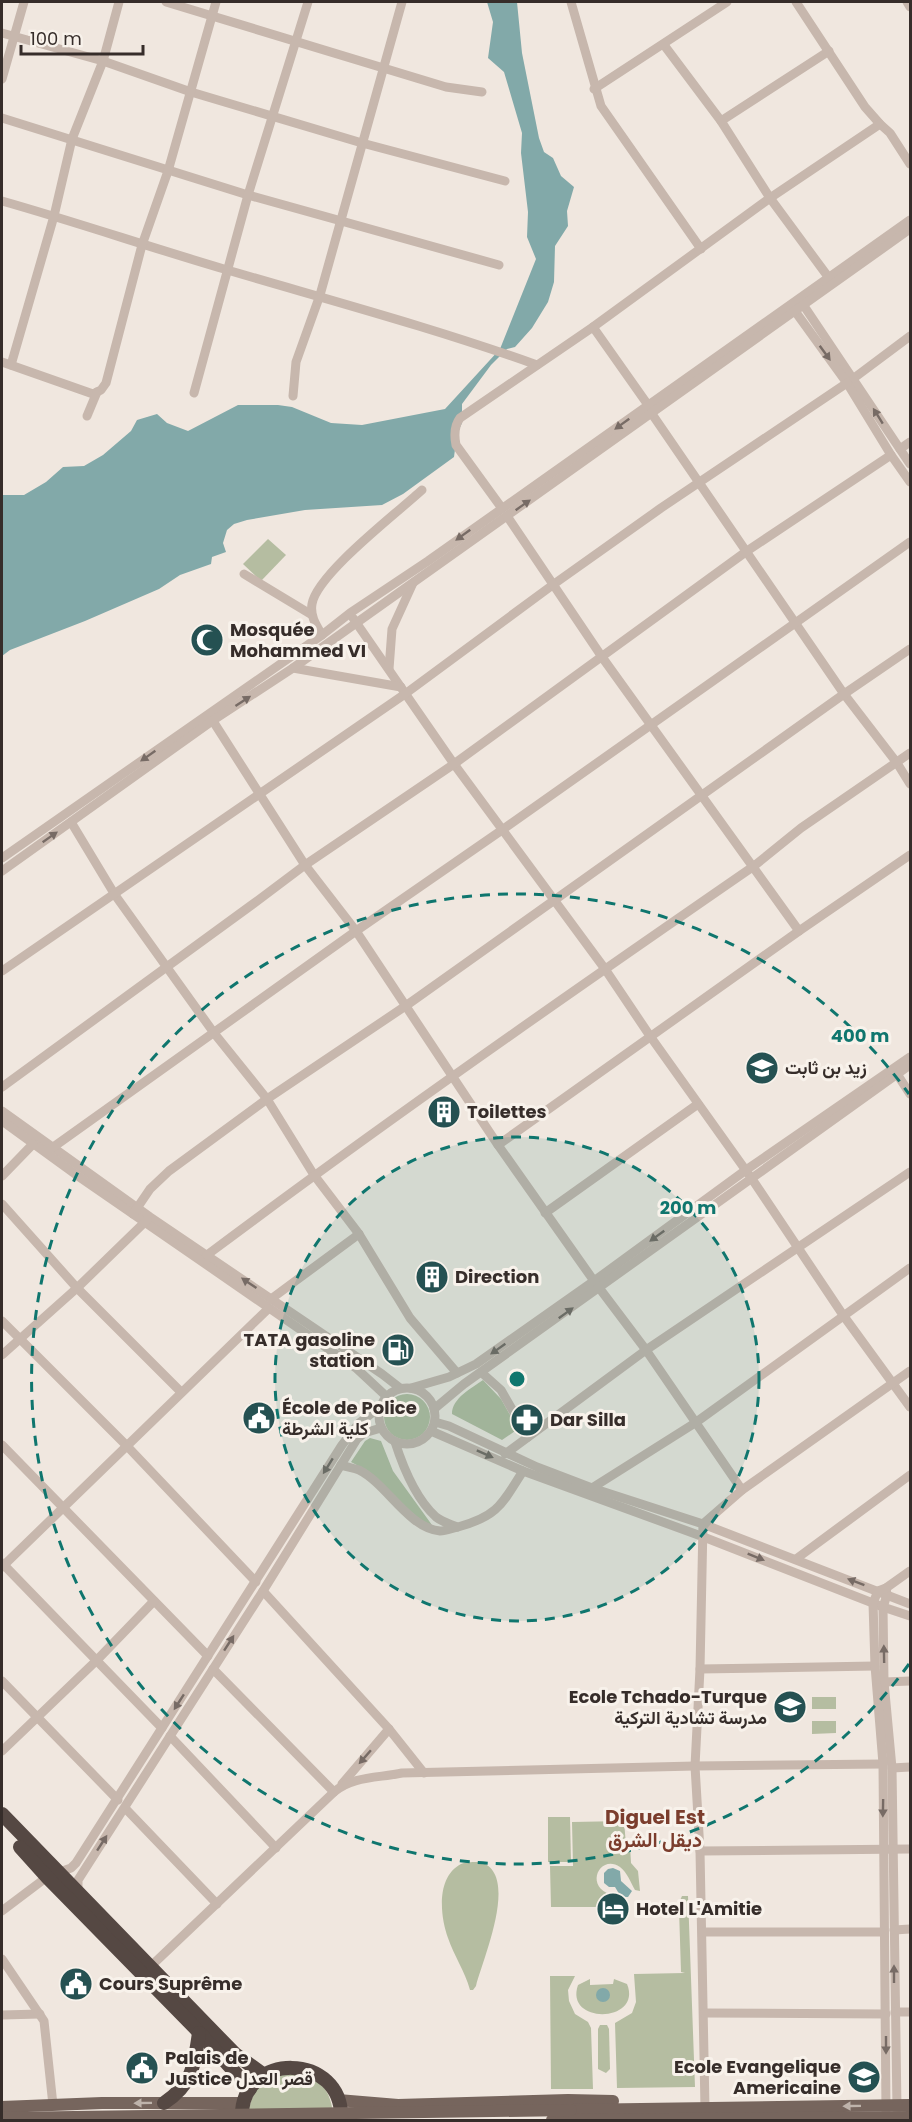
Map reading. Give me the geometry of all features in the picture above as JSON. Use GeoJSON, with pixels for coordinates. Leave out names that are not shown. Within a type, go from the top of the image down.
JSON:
{"type":"FeatureCollection","features":[{"type":"Feature","properties":{"kind":"highway"},"geometry":{"type":"LineString","coordinates":[[2,1814],[52,1875],[78,1894],[235,2054],[264,2075]]}},
{"type":"Feature","properties":{"kind":"highway"},"geometry":{"type":"LineString","coordinates":[[2,1825],[52,1875],[250,2089]]}},
{"type":"Feature","properties":{"kind":"highway"},"geometry":{"type":"LineString","coordinates":[[164,2103],[183,2088],[190,2078],[199,2033]]}},
{"type":"Feature","properties":{"kind":"highway"},"geometry":{"type":"LineString","coordinates":[[242,2121],[243,2103],[250,2089],[264,2075],[276,2069],[289,2067],[307,2070],[324,2079],[333,2088],[338,2100],[341,2121]]}},
{"type":"Feature","properties":{"kind":"main road"},"geometry":{"type":"LineString","coordinates":[[338,2100],[398,2105],[608,2101],[626,2104],[639,2116],[705,2108],[774,2112]]}},
{"type":"Feature","properties":{"kind":"main road"},"geometry":{"type":"LineString","coordinates":[[2,2107],[243,2103]]}},
{"type":"Feature","properties":{"kind":"main road"},"geometry":{"type":"LineString","coordinates":[[891,2111],[910,2105]]}},
{"type":"Feature","properties":{"kind":"main road"},"geometry":{"type":"LineString","coordinates":[[2,2118],[639,2116],[891,2111],[910,2116]]}},
{"type":"Feature","properties":{"kind":"main road"},"geometry":{"type":"LineString","coordinates":[[552,2121],[571,2115]]}},
{"type":"Feature","properties":{"kind":"street"},"geometry":{"type":"LineString","coordinates":[[2,80],[24,2]]}},
{"type":"Feature","properties":{"kind":"street"},"geometry":{"type":"LineString","coordinates":[[119,2],[103,61],[72,139],[54,216],[6,363],[93,394],[101,390],[106,383],[142,244],[168,171],[216,2]]}},
{"type":"Feature","properties":{"kind":"street"},"geometry":{"type":"LineString","coordinates":[[166,2],[446,87],[482,92]]}},
{"type":"Feature","properties":{"kind":"street"},"geometry":{"type":"LineString","coordinates":[[194,393],[227,270],[308,2]]}},
{"type":"Feature","properties":{"kind":"street"},"geometry":{"type":"LineString","coordinates":[[293,396],[296,362],[320,295],[402,2]]}},
{"type":"Feature","properties":{"kind":"street"},"geometry":{"type":"LineString","coordinates":[[571,2],[594,89],[601,105],[701,249]]}},
{"type":"Feature","properties":{"kind":"street"},"geometry":{"type":"LineString","coordinates":[[594,89],[727,2]]}},
{"type":"Feature","properties":{"kind":"street"},"geometry":{"type":"LineString","coordinates":[[796,2],[865,107],[891,133],[910,164]]}},
{"type":"Feature","properties":{"kind":"street"},"geometry":{"type":"LineString","coordinates":[[907,2],[910,7]]}},
{"type":"Feature","properties":{"kind":"street"},"geometry":{"type":"LineString","coordinates":[[2,33],[103,61],[191,92],[362,143],[505,181]]}},
{"type":"Feature","properties":{"kind":"street"},"geometry":{"type":"LineString","coordinates":[[663,45],[721,122],[770,198],[828,278]]}},
{"type":"Feature","properties":{"kind":"street"},"geometry":{"type":"LineString","coordinates":[[721,122],[829,51]]}},
{"type":"Feature","properties":{"kind":"street"},"geometry":{"type":"LineString","coordinates":[[2,118],[249,195],[499,265]]}},
{"type":"Feature","properties":{"kind":"street"},"geometry":{"type":"LineString","coordinates":[[501,507],[456,445],[454,436],[456,423],[460,418],[593,327],[770,198],[880,124]]}},
{"type":"Feature","properties":{"kind":"street"},"geometry":{"type":"LineString","coordinates":[[2,201],[227,270],[320,295],[537,365]]}},
{"type":"Feature","properties":{"kind":"street"},"geometry":{"type":"LineString","coordinates":[[797,305],[828,278],[910,220]]}},
{"type":"Feature","properties":{"kind":"street"},"geometry":{"type":"LineString","coordinates":[[2,871],[350,613],[484,526],[507,516],[797,305],[910,229]]}},
{"type":"Feature","properties":{"kind":"street"},"geometry":{"type":"LineString","coordinates":[[797,305],[851,380],[895,452],[910,482]]}},
{"type":"Feature","properties":{"kind":"street"},"geometry":{"type":"LineString","coordinates":[[593,327],[844,694],[897,763],[910,784]]}},
{"type":"Feature","properties":{"kind":"street"},"geometry":{"type":"LineString","coordinates":[[2,971],[259,795],[403,690],[698,482],[851,380],[910,336]]}},
{"type":"Feature","properties":{"kind":"street"},"geometry":{"type":"LineString","coordinates":[[87,416],[97,392]]}},
{"type":"Feature","properties":{"kind":"street"},"geometry":{"type":"LineString","coordinates":[[2,858],[210,718],[293,668],[414,581],[484,526],[501,507],[650,410]]}},
{"type":"Feature","properties":{"kind":"street"},"geometry":{"type":"LineString","coordinates":[[2,1087],[304,865],[454,764],[747,551],[910,442]]}},
{"type":"Feature","properties":{"kind":"street"},"geometry":{"type":"LineString","coordinates":[[895,452],[910,464]]}},
{"type":"Feature","properties":{"kind":"street"},"geometry":{"type":"LineString","coordinates":[[322,635],[312,615],[313,601],[325,580],[362,542],[422,490]]}},
{"type":"Feature","properties":{"kind":"street"},"geometry":{"type":"LineString","coordinates":[[507,516],[602,657],[799,931]]}},
{"type":"Feature","properties":{"kind":"street"},"geometry":{"type":"LineString","coordinates":[[52,1148],[356,931],[910,542]]}},
{"type":"Feature","properties":{"kind":"street"},"geometry":{"type":"LineString","coordinates":[[244,574],[312,615]]}},
{"type":"Feature","properties":{"kind":"street"},"geometry":{"type":"LineString","coordinates":[[389,669],[393,629],[414,581]]}},
{"type":"Feature","properties":{"kind":"street"},"geometry":{"type":"LineString","coordinates":[[350,613],[454,764],[605,969],[746,1170],[843,1316],[910,1407]]}},
{"type":"Feature","properties":{"kind":"street"},"geometry":{"type":"LineString","coordinates":[[135,1210],[150,1188],[169,1171],[267,1099],[407,1005],[910,649]]}},
{"type":"Feature","properties":{"kind":"street"},"geometry":{"type":"LineString","coordinates":[[293,668],[403,690]]}},
{"type":"Feature","properties":{"kind":"street"},"geometry":{"type":"LineString","coordinates":[[210,718],[304,865],[356,931],[498,1145],[646,1350],[742,1490]]}},
{"type":"Feature","properties":{"kind":"street"},"geometry":{"type":"LineString","coordinates":[[207,1255],[453,1075],[754,866],[801,828],[910,753]]}},
{"type":"Feature","properties":{"kind":"street"},"geometry":{"type":"LineString","coordinates":[[71,822],[115,895],[214,1034],[267,1099],[314,1175],[359,1234],[410,1318],[457,1373]]}},
{"type":"Feature","properties":{"kind":"street"},"geometry":{"type":"LineString","coordinates":[[498,1145],[910,855]]}},
{"type":"Feature","properties":{"kind":"street"},"geometry":{"type":"LineString","coordinates":[[434,1409],[746,1170],[910,1057]]}},
{"type":"Feature","properties":{"kind":"street"},"geometry":{"type":"LineString","coordinates":[[411,1388],[426,1395],[434,1409],[433,1427],[426,1437],[411,1444],[395,1442],[384,1434],[378,1421],[380,1407],[386,1396],[400,1389],[433,1383],[476,1364],[752,1179],[910,1065]]}},
{"type":"Feature","properties":{"kind":"street"},"geometry":{"type":"LineString","coordinates":[[897,1074],[910,1094]]}},
{"type":"Feature","properties":{"kind":"street"},"geometry":{"type":"LineString","coordinates":[[545,1213],[698,1104]]}},
{"type":"Feature","properties":{"kind":"street"},"geometry":{"type":"LineString","coordinates":[[2,1111],[147,1220],[270,1304],[382,1374],[400,1389]]}},
{"type":"Feature","properties":{"kind":"street"},"geometry":{"type":"LineString","coordinates":[[2,1121],[33,1144],[135,1210]]}},
{"type":"Feature","properties":{"kind":"street"},"geometry":{"type":"LineString","coordinates":[[2,1176],[33,1144]]}},
{"type":"Feature","properties":{"kind":"street"},"geometry":{"type":"LineString","coordinates":[[505,1454],[646,1350],[910,1172]]}},
{"type":"Feature","properties":{"kind":"street"},"geometry":{"type":"LineString","coordinates":[[2,1204],[77,1288],[181,1392]]}},
{"type":"Feature","properties":{"kind":"street"},"geometry":{"type":"LineString","coordinates":[[147,1220],[207,1255],[356,1368],[386,1396]]}},
{"type":"Feature","properties":{"kind":"street"},"geometry":{"type":"LineString","coordinates":[[2,1355],[77,1288],[147,1220]]}},
{"type":"Feature","properties":{"kind":"street"},"geometry":{"type":"LineString","coordinates":[[162,1728],[2,1565],[270,1304],[359,1234]]}},
{"type":"Feature","properties":{"kind":"street"},"geometry":{"type":"LineString","coordinates":[[592,1488],[695,1423],[910,1268]]}},
{"type":"Feature","properties":{"kind":"street"},"geometry":{"type":"LineString","coordinates":[[2,1321],[126,1445],[256,1582]]}},
{"type":"Feature","properties":{"kind":"street"},"geometry":{"type":"LineString","coordinates":[[705,2108],[703,1932],[695,1766],[703,1524],[742,1490],[910,1371]]}},
{"type":"Feature","properties":{"kind":"street"},"geometry":{"type":"LineString","coordinates":[[482,1373],[501,1390],[528,1437]]}},
{"type":"Feature","properties":{"kind":"street"},"geometry":{"type":"LineString","coordinates":[[78,1894],[78,1880],[162,1728],[350,1434],[368,1415],[380,1407]]}},
{"type":"Feature","properties":{"kind":"street"},"geometry":{"type":"LineString","coordinates":[[433,1427],[449,1426],[505,1454],[592,1488],[703,1524],[884,1591],[910,1604]]}},
{"type":"Feature","properties":{"kind":"street"},"geometry":{"type":"LineString","coordinates":[[433,1427],[523,1472],[701,1536],[910,1616]]}},
{"type":"Feature","properties":{"kind":"street"},"geometry":{"type":"LineString","coordinates":[[2,1911],[52,1875],[71,1868],[76,1863],[170,1736],[357,1439],[364,1433],[381,1428]]}},
{"type":"Feature","properties":{"kind":"street"},"geometry":{"type":"LineString","coordinates":[[395,1442],[404,1470],[428,1507],[443,1522],[457,1527]]}},
{"type":"Feature","properties":{"kind":"street"},"geometry":{"type":"LineString","coordinates":[[2,1445],[208,1656]]}},
{"type":"Feature","properties":{"kind":"street"},"geometry":{"type":"LineString","coordinates":[[341,1466],[360,1471],[425,1526],[443,1531],[480,1520],[497,1509],[523,1472]]}},
{"type":"Feature","properties":{"kind":"street"},"geometry":{"type":"LineString","coordinates":[[796,1559],[910,1475]]}},
{"type":"Feature","properties":{"kind":"street"},"geometry":{"type":"LineString","coordinates":[[890,2013],[884,1932],[882,1849],[887,1766],[874,1666],[873,1603],[910,1570]]}},
{"type":"Feature","properties":{"kind":"street"},"geometry":{"type":"LineString","coordinates":[[263,1591],[389,1729],[424,1773]]}},
{"type":"Feature","properties":{"kind":"street"},"geometry":{"type":"LineString","coordinates":[[884,1591],[884,1682],[893,1849],[891,2111]]}},
{"type":"Feature","properties":{"kind":"street"},"geometry":{"type":"LineString","coordinates":[[2,1751],[97,1660],[154,1601]]}},
{"type":"Feature","properties":{"kind":"street"},"geometry":{"type":"LineString","coordinates":[[700,1669],[874,1666]]}},
{"type":"Feature","properties":{"kind":"street"},"geometry":{"type":"LineString","coordinates":[[213,1669],[337,1789]]}},
{"type":"Feature","properties":{"kind":"street"},"geometry":{"type":"LineString","coordinates":[[2,1681],[217,1904]]}},
{"type":"Feature","properties":{"kind":"street"},"geometry":{"type":"LineString","coordinates":[[884,1682],[910,1681]]}},
{"type":"Feature","properties":{"kind":"street"},"geometry":{"type":"LineString","coordinates":[[150,1967],[337,1789],[389,1729]]}},
{"type":"Feature","properties":{"kind":"street"},"geometry":{"type":"LineString","coordinates":[[170,1736],[276,1848]]}},
{"type":"Feature","properties":{"kind":"street"},"geometry":{"type":"LineString","coordinates":[[337,1789],[380,1776],[424,1773],[695,1766],[910,1767]]}},
{"type":"Feature","properties":{"kind":"street"},"geometry":{"type":"LineString","coordinates":[[700,1851],[910,1849]]}},
{"type":"Feature","properties":{"kind":"street"},"geometry":{"type":"LineString","coordinates":[[894,1930],[910,1929]]}},
{"type":"Feature","properties":{"kind":"street"},"geometry":{"type":"LineString","coordinates":[[703,1932],[884,1932]]}},
{"type":"Feature","properties":{"kind":"street"},"geometry":{"type":"LineString","coordinates":[[2,1959],[44,2021],[53,2105]]}},
{"type":"Feature","properties":{"kind":"street"},"geometry":{"type":"LineString","coordinates":[[704,2013],[910,2012]]}},
{"type":"Feature","properties":{"kind":"street"},"geometry":{"type":"LineString","coordinates":[[2,2015],[40,2014]]}},
{"type":"Feature","properties":{"kind":"green space"},"geometry":{"type":"Polygon","coordinates":[[[268,539],[286,555],[261,581],[243,564],[268,539]]]}},
{"type":"Feature","properties":{"kind":"green space"},"geometry":{"type":"Polygon","coordinates":[[[483,1380],[501,1399],[518,1429],[502,1440],[452,1414],[459,1398],[483,1380]]]}},
{"type":"Feature","properties":{"kind":"green space"},"geometry":{"type":"Polygon","coordinates":[[[407,1394],[423,1401],[430,1417],[423,1433],[407,1440],[391,1433],[384,1417],[391,1401],[407,1394]]]}},
{"type":"Feature","properties":{"kind":"green space"},"geometry":{"type":"Polygon","coordinates":[[[370,1438],[381,1441],[393,1471],[432,1525],[421,1521],[368,1471],[351,1462],[365,1441],[370,1438]]]}},
{"type":"Feature","properties":{"kind":"green space"},"geometry":{"type":"Polygon","coordinates":[[[812,1697],[836,1697],[836,1709],[812,1709],[812,1697]]]}},
{"type":"Feature","properties":{"kind":"green space"},"geometry":{"type":"Polygon","coordinates":[[[812,1721],[836,1721],[836,1733],[812,1734],[812,1721]]]}},
{"type":"Feature","properties":{"kind":"green space"},"geometry":{"type":"Polygon","coordinates":[[[548,1817],[570,1817],[571,1862],[548,1862],[548,1817]]]}},
{"type":"Feature","properties":{"kind":"green space"},"geometry":{"type":"Polygon","coordinates":[[[624,1821],[626,1845],[630,1846],[631,1863],[638,1871],[640,1891],[635,1890],[620,1867],[612,1864],[606,1865],[597,1874],[599,1887],[616,1896],[619,1907],[551,1907],[550,1866],[573,1866],[572,1822],[624,1821]]]}},
{"type":"Feature","properties":{"kind":"green space"},"geometry":{"type":"Polygon","coordinates":[[[480,1862],[492,1869],[498,1882],[498,1899],[491,1939],[476,1986],[470,1990],[445,1929],[442,1898],[447,1878],[453,1870],[463,1863],[480,1862]]]}},
{"type":"Feature","properties":{"kind":"green space"},"geometry":{"type":"Polygon","coordinates":[[[682,1896],[688,1896],[695,2087],[617,2088],[615,2023],[632,2013],[636,2002],[634,1974],[685,1973],[681,1972],[679,1909],[677,1907],[682,1896]]]}},
{"type":"Feature","properties":{"kind":"green space"},"geometry":{"type":"Polygon","coordinates":[[[550,1976],[575,1976],[568,1990],[569,2001],[575,2014],[588,2022],[591,2028],[593,2089],[551,2089],[550,1976]]]}},
{"type":"Feature","properties":{"kind":"green space"},"geometry":{"type":"Polygon","coordinates":[[[590,1979],[590,1985],[613,1984],[614,1979],[627,1984],[629,1997],[624,2006],[615,2012],[603,2014],[592,2013],[582,2007],[577,1998],[578,1985],[590,1979]]]}},
{"type":"Feature","properties":{"kind":"green space"},"geometry":{"type":"Polygon","coordinates":[[[600,2025],[607,2025],[609,2029],[610,2069],[606,2073],[598,2069],[598,2029],[600,2025]]]}},
{"type":"Feature","properties":{"kind":"green space"},"geometry":{"type":"Polygon","coordinates":[[[286,2073],[307,2077],[322,2085],[330,2099],[334,2120],[247,2120],[257,2089],[268,2080],[286,2073]]]}},
{"type":"Feature","properties":{"kind":"water"},"geometry":{"type":"Polygon","coordinates":[[[487,2],[517,2],[522,53],[539,138],[544,152],[553,158],[561,176],[574,187],[567,211],[568,226],[555,246],[554,282],[548,302],[532,328],[515,347],[507,349],[491,365],[462,404],[462,423],[457,434],[454,457],[403,494],[382,505],[305,510],[234,524],[227,530],[223,543],[226,552],[212,557],[211,564],[180,575],[159,589],[10,650],[2,656],[2,495],[24,495],[46,482],[63,467],[84,466],[103,455],[131,431],[137,420],[157,414],[167,423],[188,431],[238,405],[292,407],[331,423],[362,425],[445,409],[500,349],[536,259],[527,237],[528,212],[521,153],[522,133],[504,72],[488,58],[493,22],[487,2]]]}},
{"type":"Feature","properties":{"kind":"water"},"geometry":{"type":"Polygon","coordinates":[[[613,1868],[620,1871],[621,1881],[632,1891],[628,1897],[621,1897],[615,1887],[609,1887],[604,1883],[604,1873],[613,1868]]]}},
{"type":"Feature","properties":{"kind":"water"},"geometry":{"type":"Polygon","coordinates":[[[603,1988],[608,1990],[610,1995],[608,2000],[603,2002],[598,2000],[596,1995],[598,1990],[603,1988]]]}},
{"type":"Feature","properties":{"kind":"place","name":"Mosquée Mohammed VI"},"geometry":{"type":"Point","coordinates":[207,640]}},
{"type":"Feature","properties":{"kind":"place","name":"زيد بن ثابت"},"geometry":{"type":"Point","coordinates":[762,1068]}},
{"type":"Feature","properties":{"kind":"place","name":"Toilettes"},"geometry":{"type":"Point","coordinates":[444,1112]}},
{"type":"Feature","properties":{"kind":"place","name":"Direction"},"geometry":{"type":"Point","coordinates":[432,1277]}},
{"type":"Feature","properties":{"kind":"place","name":"TATA gasoline station"},"geometry":{"type":"Point","coordinates":[398,1350]}},
{"type":"Feature","properties":{"kind":"place","name":"École de Police كلية الشرطة"},"geometry":{"type":"Point","coordinates":[259,1418]}},
{"type":"Feature","properties":{"kind":"place","name":"Dar Silla"},"geometry":{"type":"Point","coordinates":[527,1420]}},
{"type":"Feature","properties":{"kind":"place","name":"Ecole Tchado-Turque مدرسة تشادية التركية"},"geometry":{"type":"Point","coordinates":[790,1707]}},
{"type":"Feature","properties":{"kind":"place","name":"Hotel L'Amitie"},"geometry":{"type":"Point","coordinates":[613,1909]}},
{"type":"Feature","properties":{"kind":"place","name":"Cours Suprême"},"geometry":{"type":"Point","coordinates":[76,1984]}},
{"type":"Feature","properties":{"kind":"place","name":"Palais de Justice قصر العدل"},"geometry":{"type":"Point","coordinates":[142,2068]}},
{"type":"Feature","properties":{"kind":"place","name":"Ecole Evangelique Americaine"},"geometry":{"type":"Point","coordinates":[864,2077]}},
{"type":"Feature","properties":{"kind":"district","name":"Diguel Est ديقل الشرق"},"geometry":{"type":"Point","coordinates":[655,1828]}}]}
